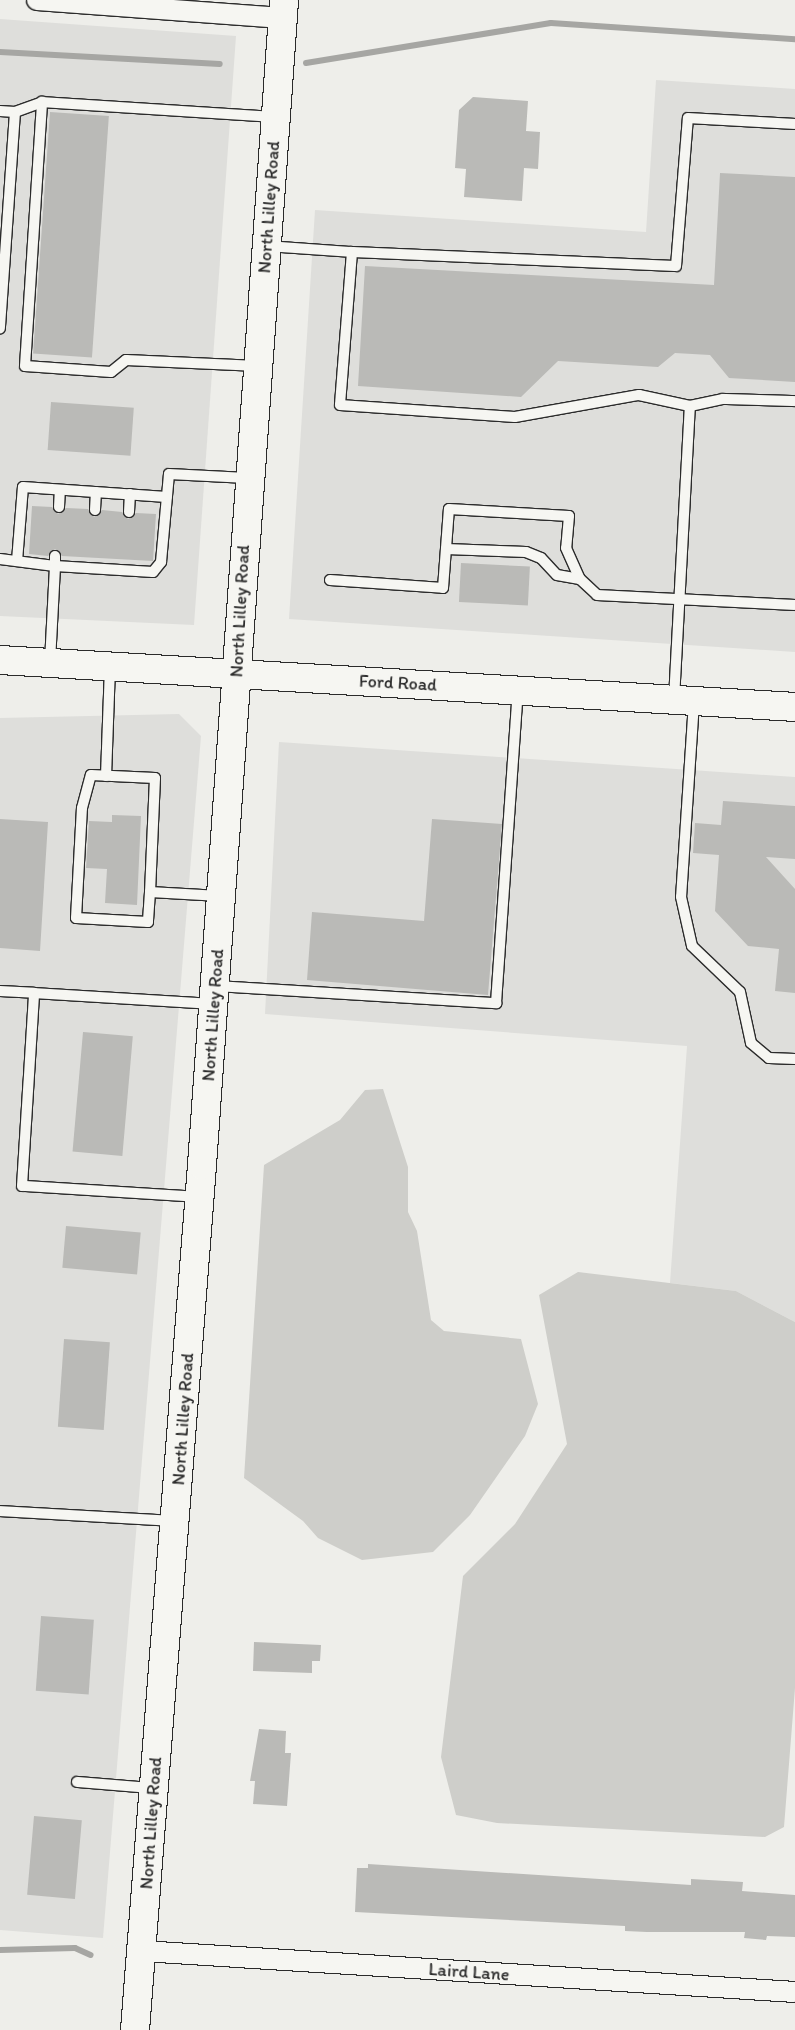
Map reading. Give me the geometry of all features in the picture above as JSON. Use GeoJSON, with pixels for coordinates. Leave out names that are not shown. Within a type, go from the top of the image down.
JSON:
{"type":"FeatureCollection","features":[{"type":"Feature","properties":{"kind":"street"},"geometry":{"type":"LineString","coordinates":[[37,0],[283,9]]}},
{"type":"Feature","properties":{"kind":"street","name":"North Lilley Road"},"geometry":{"type":"LineString","coordinates":[[136,2030],[153,1788],[200,1197],[236,674],[247,478],[258,366],[283,9]]}},
{"type":"Feature","properties":{"kind":"street","name":"Ford Road"},"geometry":{"type":"LineString","coordinates":[[0,660],[795,707]]}},
{"type":"Feature","properties":{"kind":"street","name":"Laird Lane"},"geometry":{"type":"LineString","coordinates":[[142,1951],[795,1992]]}},
{"type":"Feature","properties":{"kind":"lane"},"geometry":{"type":"LineString","coordinates":[[0,111],[15,112],[42,102],[275,117]]}},
{"type":"Feature","properties":{"kind":"lane"},"geometry":{"type":"LineString","coordinates":[[42,102],[25,366],[111,372],[126,360],[258,366]]}},
{"type":"Feature","properties":{"kind":"lane"},"geometry":{"type":"LineString","coordinates":[[0,328],[15,112]]}},
{"type":"Feature","properties":{"kind":"lane"},"geometry":{"type":"LineString","coordinates":[[266,246],[352,252],[676,266],[688,118],[795,124]]}},
{"type":"Feature","properties":{"kind":"lane"},"geometry":{"type":"LineString","coordinates":[[352,252],[340,405],[515,417],[639,395],[690,406],[723,399],[795,401]]}},
{"type":"Feature","properties":{"kind":"lane"},"geometry":{"type":"LineString","coordinates":[[690,406],[680,600],[684,700],[681,897],[692,946],[740,992],[751,1043],[769,1058],[795,1059]]}},
{"type":"Feature","properties":{"kind":"lane"},"geometry":{"type":"LineString","coordinates":[[0,559],[91,563],[126,566],[153,572],[161,562],[169,474],[247,478]]}},
{"type":"Feature","properties":{"kind":"lane"},"geometry":{"type":"LineString","coordinates":[[17,561],[23,487],[167,497]]}},
{"type":"Feature","properties":{"kind":"lane"},"geometry":{"type":"LineString","coordinates":[[59,508],[60,490]]}},
{"type":"Feature","properties":{"kind":"lane"},"geometry":{"type":"LineString","coordinates":[[95,510],[96,492]]}},
{"type":"Feature","properties":{"kind":"lane"},"geometry":{"type":"LineString","coordinates":[[129,512],[130,494]]}},
{"type":"Feature","properties":{"kind":"lane"},"geometry":{"type":"LineString","coordinates":[[330,580],[443,588],[449,508],[569,516],[566,548],[580,579],[597,594],[795,605]]}},
{"type":"Feature","properties":{"kind":"lane"},"geometry":{"type":"LineString","coordinates":[[446,549],[526,552],[541,558],[557,575],[580,579]]}},
{"type":"Feature","properties":{"kind":"lane"},"geometry":{"type":"LineString","coordinates":[[50,663],[55,561]]}},
{"type":"Feature","properties":{"kind":"lane"},"geometry":{"type":"LineString","coordinates":[[106,776],[110,666]]}},
{"type":"Feature","properties":{"kind":"lane"},"geometry":{"type":"LineString","coordinates":[[0,991],[214,995],[304,992],[496,1003],[518,690]]}},
{"type":"Feature","properties":{"kind":"lane"},"geometry":{"type":"LineString","coordinates":[[91,776],[106,776],[155,778],[148,922],[76,918],[82,808],[91,776]]}},
{"type":"Feature","properties":{"kind":"lane"},"geometry":{"type":"LineString","coordinates":[[150,892],[221,896]]}},
{"type":"Feature","properties":{"kind":"lane"},"geometry":{"type":"LineString","coordinates":[[34,993],[22,1186],[200,1197]]}},
{"type":"Feature","properties":{"kind":"lane"},"geometry":{"type":"LineString","coordinates":[[0,1510],[175,1521]]}},
{"type":"Feature","properties":{"kind":"lane"},"geometry":{"type":"LineString","coordinates":[[77,1782],[153,1788]]}},
{"type":"Feature","properties":{"kind":"shaded area"},"geometry":{"type":"Polygon","coordinates":[[[0,19],[236,36],[194,625],[0,616],[0,19]]]}},
{"type":"Feature","properties":{"kind":"shaded area"},"geometry":{"type":"Polygon","coordinates":[[[656,80],[795,89],[795,652],[289,619],[315,210],[646,232],[656,80]]]}},
{"type":"Feature","properties":{"kind":"shaded area"},"geometry":{"type":"Polygon","coordinates":[[[179,714],[201,736],[103,1938],[0,1930],[0,718],[179,714]]]}},
{"type":"Feature","properties":{"kind":"shaded area"},"geometry":{"type":"Polygon","coordinates":[[[279,742],[795,777],[795,1322],[736,1291],[670,1283],[687,1046],[265,1014],[279,742]]]}},
{"type":"Feature","properties":{"kind":"shaded area"},"geometry":{"type":"Polygon","coordinates":[[[383,1089],[408,1167],[408,1212],[417,1231],[431,1320],[444,1331],[521,1339],[538,1404],[525,1436],[470,1515],[433,1552],[362,1560],[318,1538],[303,1521],[244,1478],[264,1165],[340,1120],[365,1090],[383,1089]]]}},
{"type":"Feature","properties":{"kind":"shaded area"},"geometry":{"type":"Polygon","coordinates":[[[578,1272],[736,1291],[795,1322],[795,1688],[784,1827],[765,1837],[497,1823],[456,1815],[441,1757],[463,1576],[515,1524],[567,1444],[539,1295],[578,1272]]]}},
{"type":"Feature","properties":{"kind":"building"},"geometry":{"type":"Polygon","coordinates":[[[473,97],[528,101],[526,131],[540,132],[538,169],[524,168],[522,201],[464,197],[466,169],[455,168],[459,110],[473,97]]]}},
{"type":"Feature","properties":{"kind":"building"},"geometry":{"type":"Polygon","coordinates":[[[50,112],[109,116],[92,358],[33,353],[50,112]]]}},
{"type":"Feature","properties":{"kind":"building"},"geometry":{"type":"Polygon","coordinates":[[[720,173],[795,177],[795,382],[729,378],[710,355],[675,353],[658,367],[558,361],[521,397],[358,386],[365,266],[714,285],[720,173]]]}},
{"type":"Feature","properties":{"kind":"building"},"geometry":{"type":"Polygon","coordinates":[[[51,402],[134,408],[130,456],[48,450],[51,402]]]}},
{"type":"Feature","properties":{"kind":"building"},"geometry":{"type":"Polygon","coordinates":[[[32,506],[52,507],[58,514],[66,508],[88,509],[94,517],[102,510],[122,512],[128,519],[136,513],[156,514],[153,561],[62,556],[55,549],[48,556],[29,554],[32,506]]]}},
{"type":"Feature","properties":{"kind":"building"},"geometry":{"type":"Polygon","coordinates":[[[461,563],[530,567],[528,606],[459,602],[461,563]]]}},
{"type":"Feature","properties":{"kind":"building"},"geometry":{"type":"Polygon","coordinates":[[[723,801],[795,806],[795,859],[766,857],[795,889],[795,993],[775,991],[779,949],[748,946],[715,911],[719,855],[693,853],[695,823],[721,825],[723,801]]]}},
{"type":"Feature","properties":{"kind":"building"},"geometry":{"type":"Polygon","coordinates":[[[112,815],[141,816],[137,905],[105,903],[107,869],[86,868],[89,821],[112,822],[112,815]]]}},
{"type":"Feature","properties":{"kind":"building"},"geometry":{"type":"Polygon","coordinates":[[[0,819],[48,822],[40,951],[0,948],[0,819]]]}},
{"type":"Feature","properties":{"kind":"building"},"geometry":{"type":"Polygon","coordinates":[[[432,819],[502,824],[488,995],[307,980],[312,912],[424,921],[432,819]]]}},
{"type":"Feature","properties":{"kind":"building"},"geometry":{"type":"Polygon","coordinates":[[[83,1032],[133,1036],[122,1156],[73,1152],[83,1032]]]}},
{"type":"Feature","properties":{"kind":"building"},"geometry":{"type":"Polygon","coordinates":[[[66,1226],[141,1233],[137,1274],[62,1268],[66,1226]]]}},
{"type":"Feature","properties":{"kind":"building"},"geometry":{"type":"Polygon","coordinates":[[[64,1339],[110,1342],[104,1430],[58,1427],[64,1339]]]}},
{"type":"Feature","properties":{"kind":"building"},"geometry":{"type":"Polygon","coordinates":[[[41,1616],[94,1620],[89,1695],[36,1691],[41,1616]]]}},
{"type":"Feature","properties":{"kind":"building"},"geometry":{"type":"Polygon","coordinates":[[[254,1642],[321,1645],[320,1661],[312,1661],[312,1673],[253,1671],[254,1642]]]}},
{"type":"Feature","properties":{"kind":"building"},"geometry":{"type":"Polygon","coordinates":[[[259,1729],[286,1731],[285,1753],[291,1753],[287,1806],[253,1804],[255,1781],[250,1781],[259,1729]]]}},
{"type":"Feature","properties":{"kind":"building"},"geometry":{"type":"Polygon","coordinates":[[[34,1816],[82,1820],[75,1899],[27,1895],[34,1816]]]}},
{"type":"Feature","properties":{"kind":"building"},"geometry":{"type":"Polygon","coordinates":[[[368,1864],[691,1885],[691,1879],[743,1882],[742,1891],[795,1895],[795,1937],[767,1936],[766,1940],[744,1938],[745,1932],[625,1931],[625,1926],[355,1912],[357,1868],[368,1868],[368,1864]]]}},
{"type":"Feature","properties":{"kind":"waterway"},"geometry":{"type":"LineString","coordinates":[[306,63],[551,23],[795,39]]}},
{"type":"Feature","properties":{"kind":"waterway"},"geometry":{"type":"LineString","coordinates":[[0,52],[220,64]]}},
{"type":"Feature","properties":{"kind":"waterway"},"geometry":{"type":"LineString","coordinates":[[0,1950],[75,1948],[91,1955]]}}]}
